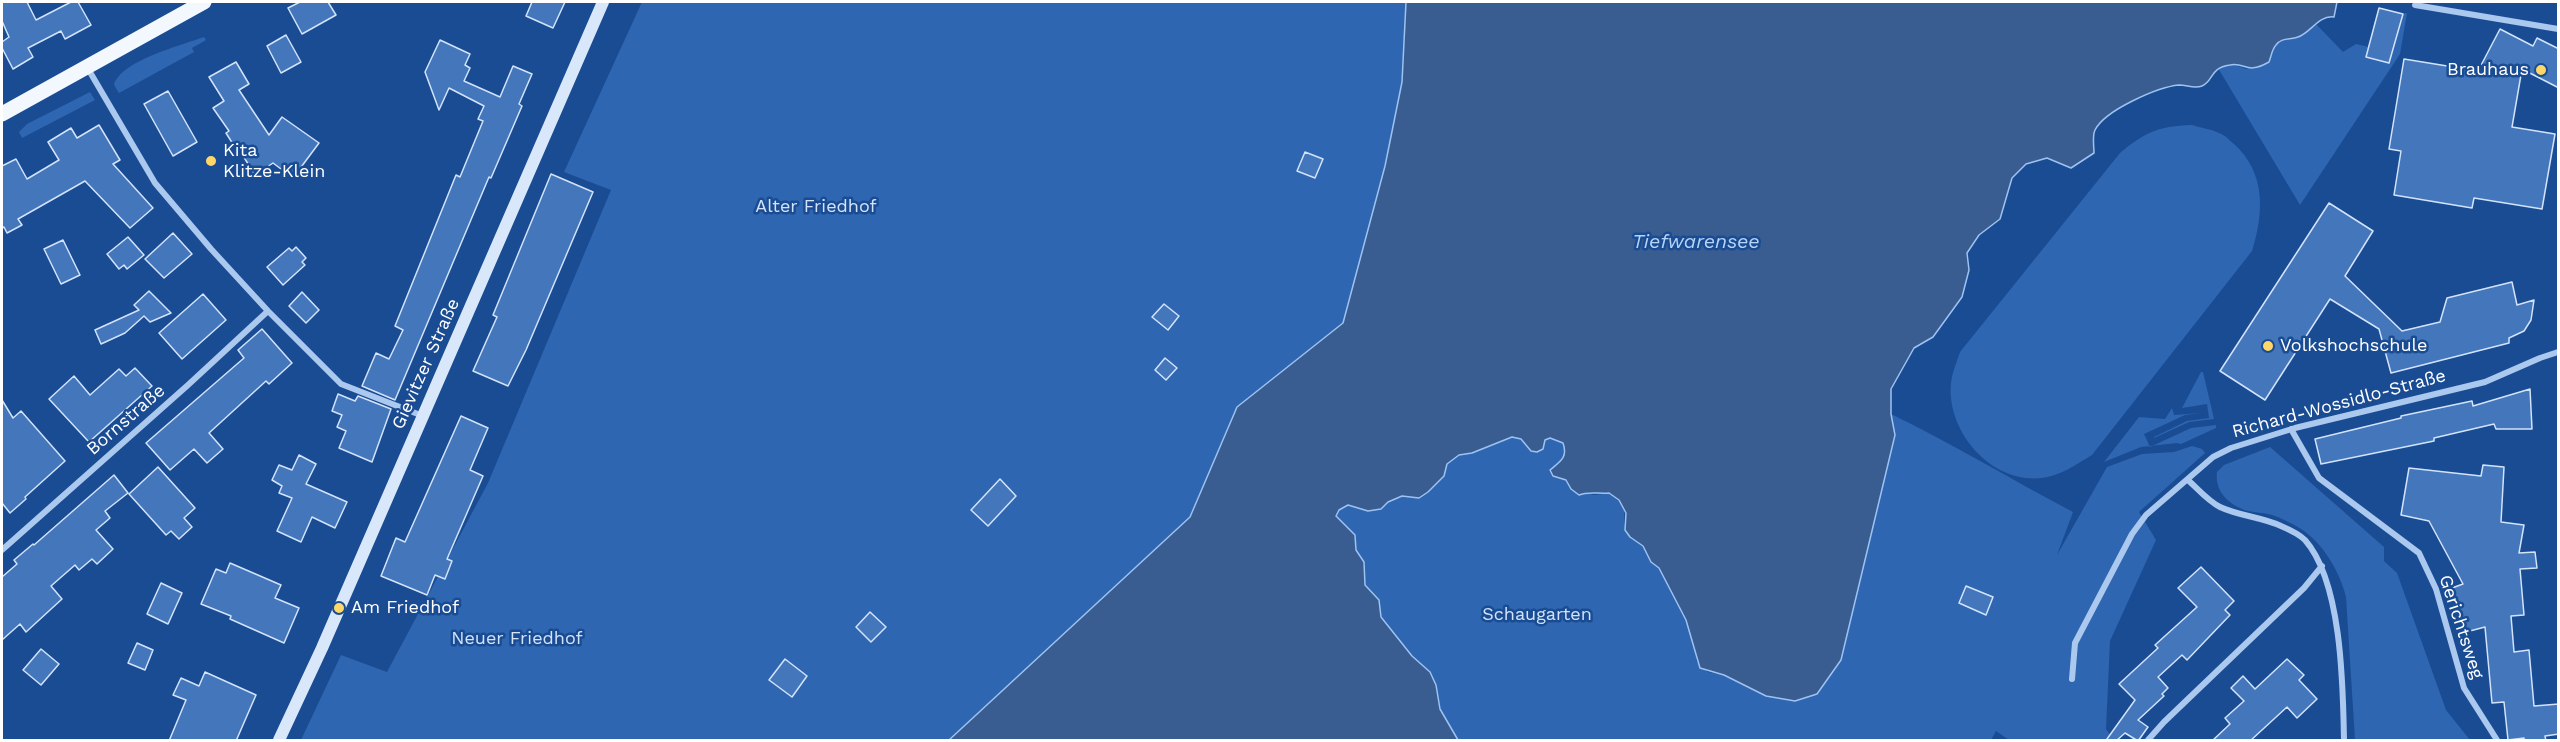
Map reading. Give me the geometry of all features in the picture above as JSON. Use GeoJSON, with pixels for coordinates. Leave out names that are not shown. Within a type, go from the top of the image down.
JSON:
{"type":"FeatureCollection","features":[{"type":"Feature","properties":{"kind":"main road"},"geometry":{"type":"LineString","coordinates":[[2,114],[204,2]]}},
{"type":"Feature","properties":{"kind":"main road","name":"Gievitzer Straße"},"geometry":{"type":"LineString","coordinates":[[279,741],[603,2]]}},
{"type":"Feature","properties":{"kind":"street"},"geometry":{"type":"LineString","coordinates":[[2415,5],[2559,29]]}},
{"type":"Feature","properties":{"kind":"street"},"geometry":{"type":"LineString","coordinates":[[87,67],[138,158],[155,183],[268,311],[341,384],[423,416]]}},
{"type":"Feature","properties":{"kind":"street","name":"Bornstraße"},"geometry":{"type":"LineString","coordinates":[[2,550],[189,385],[268,311]]}},
{"type":"Feature","properties":{"kind":"street","name":"Richard-Wossidlo-Straße"},"geometry":{"type":"LineString","coordinates":[[2072,679],[2075,643],[2132,534],[2146,516],[2202,465],[2231,448],[2291,429],[2485,381],[2559,352]]}},
{"type":"Feature","properties":{"kind":"street","name":"Gerichtsweg"},"geometry":{"type":"LineString","coordinates":[[2291,429],[2319,478],[2419,554],[2436,589],[2464,688],[2497,741]]}},
{"type":"Feature","properties":{"kind":"street"},"geometry":{"type":"LineString","coordinates":[[2188,480],[2222,508],[2281,526],[2304,539],[2322,566],[2333,611],[2343,675],[2344,741]]}},
{"type":"Feature","properties":{"kind":"street"},"geometry":{"type":"LineString","coordinates":[[2148,741],[2164,722],[2304,588],[2322,566]]}},
{"type":"Feature","properties":{"kind":"green space"},"geometry":{"type":"Polygon","coordinates":[[[642,2],[1406,2],[1402,82],[1385,166],[1343,323],[1237,407],[1190,517],[949,740],[301,740],[341,655],[387,672],[488,483],[611,190],[564,172],[642,2]]]}},
{"type":"Feature","properties":{"kind":"green space"},"geometry":{"type":"Polygon","coordinates":[[[2407,13],[2400,54],[2300,205],[2218,68],[2233,64],[2246,69],[2269,62],[2275,45],[2285,38],[2299,37],[2315,23],[2343,52],[2356,44],[2369,47],[2366,57],[2389,63],[2403,14],[2407,13]]]}},
{"type":"Feature","properties":{"kind":"green space"},"geometry":{"type":"Polygon","coordinates":[[[204,37],[206,40],[192,48],[194,52],[119,93],[114,85],[119,76],[139,61],[204,37]]]}},
{"type":"Feature","properties":{"kind":"green space"},"geometry":{"type":"Polygon","coordinates":[[[90,92],[95,100],[22,138],[19,132],[27,124],[90,92]]]}},
{"type":"Feature","properties":{"kind":"green space"},"geometry":{"type":"Polygon","coordinates":[[[2192,125],[2213,130],[2225,136],[2244,155],[2252,168],[2260,194],[2260,208],[2252,251],[2092,455],[2055,475],[2042,478],[2023,478],[1989,463],[1975,451],[1964,436],[1951,401],[1953,371],[1960,352],[2120,153],[2145,135],[2170,127],[2192,125]]]}},
{"type":"Feature","properties":{"kind":"green space"},"geometry":{"type":"Polygon","coordinates":[[[2203,372],[2214,419],[2189,422],[2154,438],[2187,421],[2209,418],[2207,404],[2182,408],[2203,372]]]}},
{"type":"Feature","properties":{"kind":"green space"},"geometry":{"type":"Polygon","coordinates":[[[2172,408],[2174,415],[2201,413],[2185,415],[2144,434],[2150,446],[2141,447],[2104,462],[2139,417],[2165,419],[2172,408]]]}},
{"type":"Feature","properties":{"kind":"green space","name":"Schaugarten"},"geometry":{"type":"Polygon","coordinates":[[[1891,414],[2073,512],[2057,555],[2107,467],[2142,454],[2174,452],[2192,446],[2202,449],[2205,453],[2139,512],[2156,540],[2110,641],[2106,729],[2114,740],[2009,740],[1996,731],[1991,740],[1458,740],[1440,709],[1436,685],[1430,672],[1412,656],[1381,617],[1379,600],[1365,585],[1364,562],[1356,550],[1355,535],[1336,516],[1339,510],[1348,505],[1368,511],[1381,509],[1388,502],[1402,496],[1419,497],[1428,492],[1444,476],[1447,464],[1459,455],[1472,453],[1513,437],[1521,439],[1531,450],[1543,449],[1545,440],[1550,438],[1563,443],[1564,455],[1551,470],[1566,480],[1571,489],[1594,495],[1609,493],[1621,504],[1624,508],[1628,535],[1641,545],[1650,560],[1660,569],[1678,601],[1688,627],[1697,662],[1708,672],[1724,675],[1766,696],[1841,660],[1895,435],[1891,414]]]}},
{"type":"Feature","properties":{"kind":"green space"},"geometry":{"type":"Polygon","coordinates":[[[2216,425],[2216,428],[2181,444],[2153,446],[2191,428],[2216,425]]]}},
{"type":"Feature","properties":{"kind":"green space"},"geometry":{"type":"Polygon","coordinates":[[[2270,447],[2384,547],[2384,561],[2397,573],[2446,710],[2470,740],[2355,740],[2346,597],[2335,568],[2323,550],[2301,529],[2275,516],[2243,510],[2226,498],[2219,489],[2217,472],[2224,465],[2270,447]]]}},
{"type":"Feature","properties":{"kind":"water","name":"Tiefwarensee"},"geometry":{"type":"Polygon","coordinates":[[[1406,2],[2337,2],[2334,17],[2319,21],[2303,35],[2278,42],[2269,62],[2255,68],[2235,65],[2223,67],[2218,69],[2202,86],[2179,85],[2146,95],[2120,108],[2101,122],[2094,132],[2094,153],[2071,168],[2047,158],[2026,164],[2012,178],[2000,219],[1979,235],[1967,253],[1969,270],[1962,297],[1933,337],[1914,348],[1891,389],[1891,414],[1895,435],[1841,660],[1817,694],[1795,701],[1766,696],[1724,675],[1700,668],[1686,620],[1659,568],[1651,562],[1643,546],[1630,537],[1625,530],[1626,513],[1619,500],[1609,493],[1579,495],[1571,489],[1566,480],[1553,476],[1550,470],[1564,455],[1563,443],[1550,438],[1545,440],[1543,449],[1537,452],[1531,451],[1521,439],[1512,437],[1472,453],[1459,455],[1447,464],[1444,476],[1419,498],[1402,496],[1388,502],[1381,509],[1368,511],[1348,505],[1339,510],[1336,516],[1355,535],[1356,550],[1364,562],[1365,585],[1379,600],[1381,617],[1412,656],[1430,672],[1436,685],[1440,709],[1458,740],[949,740],[1190,517],[1237,407],[1343,323],[1385,166],[1402,82],[1406,2]]]}},
{"type":"Feature","properties":{"kind":"building"},"geometry":{"type":"Polygon","coordinates":[[[2,2],[27,2],[36,20],[71,2],[78,2],[91,25],[65,39],[61,31],[28,48],[33,57],[13,69],[2,48],[2,42],[9,37],[2,21],[2,2]]]}},
{"type":"Feature","properties":{"kind":"building"},"geometry":{"type":"Polygon","coordinates":[[[300,2],[328,2],[336,15],[302,34],[288,8],[300,2]]]}},
{"type":"Feature","properties":{"kind":"building"},"geometry":{"type":"Polygon","coordinates":[[[532,2],[565,2],[553,28],[526,16],[532,2]]]}},
{"type":"Feature","properties":{"kind":"building"},"geometry":{"type":"Polygon","coordinates":[[[2379,8],[2403,14],[2389,63],[2366,57],[2379,8]]]}},
{"type":"Feature","properties":{"kind":"building"},"geometry":{"type":"Polygon","coordinates":[[[2500,29],[2533,46],[2537,38],[2559,49],[2559,88],[2522,69],[2512,127],[2555,134],[2542,209],[2474,198],[2472,208],[2394,195],[2401,151],[2389,149],[2404,59],[2478,71],[2500,29]]]}},
{"type":"Feature","properties":{"kind":"building"},"geometry":{"type":"Polygon","coordinates":[[[286,35],[301,62],[281,73],[267,46],[286,35]]]}},
{"type":"Feature","properties":{"kind":"building"},"geometry":{"type":"Polygon","coordinates":[[[440,40],[470,54],[465,65],[470,68],[464,81],[500,97],[513,66],[532,74],[519,104],[522,106],[491,178],[489,177],[395,400],[362,386],[376,353],[389,359],[403,330],[395,326],[456,175],[460,177],[483,121],[478,119],[484,106],[449,88],[439,110],[425,72],[440,40]]]}},
{"type":"Feature","properties":{"kind":"building"},"geometry":{"type":"Polygon","coordinates":[[[236,62],[249,84],[239,90],[269,135],[282,117],[319,143],[293,178],[273,163],[255,175],[226,133],[229,131],[213,108],[224,101],[209,77],[236,62]]]}},
{"type":"Feature","properties":{"kind":"building"},"geometry":{"type":"Polygon","coordinates":[[[168,91],[197,142],[173,156],[144,104],[168,91]]]}},
{"type":"Feature","properties":{"kind":"building"},"geometry":{"type":"Polygon","coordinates":[[[99,125],[120,160],[113,164],[153,208],[130,228],[85,181],[18,219],[22,225],[7,233],[4,227],[2,228],[2,166],[16,159],[27,179],[59,160],[48,142],[71,128],[77,138],[99,125]]]}},
{"type":"Feature","properties":{"kind":"building"},"geometry":{"type":"Polygon","coordinates":[[[1305,152],[1323,159],[1315,178],[1297,171],[1305,152]]]}},
{"type":"Feature","properties":{"kind":"building"},"geometry":{"type":"Polygon","coordinates":[[[551,174],[593,192],[526,350],[508,386],[473,371],[497,317],[493,315],[551,174]]]}},
{"type":"Feature","properties":{"kind":"building"},"geometry":{"type":"Polygon","coordinates":[[[2329,203],[2373,231],[2345,276],[2402,331],[2440,322],[2447,298],[2512,282],[2517,305],[2534,300],[2531,320],[2524,331],[2509,338],[2509,343],[2391,373],[2379,329],[2330,299],[2265,400],[2220,371],[2329,203]]]}},
{"type":"Feature","properties":{"kind":"building"},"geometry":{"type":"Polygon","coordinates":[[[173,233],[192,254],[164,278],[145,259],[173,233]]]}},
{"type":"Feature","properties":{"kind":"building"},"geometry":{"type":"Polygon","coordinates":[[[128,237],[144,255],[127,269],[124,265],[119,269],[107,254],[128,237]]]}},
{"type":"Feature","properties":{"kind":"building"},"geometry":{"type":"Polygon","coordinates":[[[63,240],[80,275],[61,284],[44,249],[63,240]]]}},
{"type":"Feature","properties":{"kind":"building"},"geometry":{"type":"Polygon","coordinates":[[[296,247],[306,258],[302,262],[305,265],[283,285],[267,267],[289,248],[292,251],[296,247]]]}},
{"type":"Feature","properties":{"kind":"building"},"geometry":{"type":"Polygon","coordinates":[[[149,291],[171,313],[150,322],[144,316],[125,333],[101,344],[95,330],[139,310],[134,305],[149,291]]]}},
{"type":"Feature","properties":{"kind":"building"},"geometry":{"type":"Polygon","coordinates":[[[302,292],[319,310],[306,323],[289,306],[302,292]]]}},
{"type":"Feature","properties":{"kind":"building"},"geometry":{"type":"Polygon","coordinates":[[[203,294],[226,320],[182,359],[159,333],[203,294]]]}},
{"type":"Feature","properties":{"kind":"building"},"geometry":{"type":"Polygon","coordinates":[[[1164,304],[1179,316],[1168,330],[1152,317],[1164,304]]]}},
{"type":"Feature","properties":{"kind":"building"},"geometry":{"type":"Polygon","coordinates":[[[262,329],[292,363],[269,384],[266,381],[209,433],[223,449],[207,463],[194,449],[170,470],[146,443],[244,358],[238,350],[262,329]]]}},
{"type":"Feature","properties":{"kind":"building"},"geometry":{"type":"Polygon","coordinates":[[[1165,358],[1177,368],[1166,380],[1155,370],[1165,358]]]}},
{"type":"Feature","properties":{"kind":"building"},"geometry":{"type":"Polygon","coordinates":[[[135,368],[152,386],[89,442],[49,399],[74,376],[90,395],[119,369],[126,376],[135,368]]]}},
{"type":"Feature","properties":{"kind":"building"},"geometry":{"type":"Polygon","coordinates":[[[2530,389],[2532,429],[2496,429],[2494,424],[2434,438],[2434,441],[2321,464],[2315,439],[2401,418],[2401,416],[2472,401],[2473,406],[2530,389]]]}},
{"type":"Feature","properties":{"kind":"building"},"geometry":{"type":"Polygon","coordinates":[[[338,394],[355,401],[358,396],[391,409],[372,462],[339,448],[346,431],[337,427],[342,415],[332,411],[338,394]]]}},
{"type":"Feature","properties":{"kind":"building"},"geometry":{"type":"Polygon","coordinates":[[[2,400],[13,418],[21,411],[65,461],[10,513],[2,503],[2,400]]]}},
{"type":"Feature","properties":{"kind":"building"},"geometry":{"type":"Polygon","coordinates":[[[461,416],[488,428],[470,470],[483,476],[447,559],[452,561],[445,579],[435,575],[427,595],[381,576],[396,538],[405,542],[461,416]]]}},
{"type":"Feature","properties":{"kind":"building"},"geometry":{"type":"Polygon","coordinates":[[[299,455],[316,464],[306,484],[347,502],[335,528],[312,517],[301,542],[277,531],[292,498],[279,493],[282,486],[272,480],[279,465],[292,470],[299,455]]]}},
{"type":"Feature","properties":{"kind":"building"},"geometry":{"type":"Polygon","coordinates":[[[2483,465],[2504,467],[2501,522],[2524,525],[2519,553],[2535,552],[2537,568],[2520,569],[2524,615],[2511,616],[2514,652],[2529,650],[2534,706],[2559,704],[2559,734],[2545,736],[2546,741],[2524,741],[2524,738],[2508,740],[2504,702],[2492,703],[2485,627],[2466,632],[2452,588],[2463,584],[2429,521],[2401,515],[2409,468],[2481,476],[2483,465]]]}},
{"type":"Feature","properties":{"kind":"building"},"geometry":{"type":"Polygon","coordinates":[[[158,467],[195,508],[184,518],[192,527],[179,539],[171,531],[166,535],[129,494],[158,467]]]}},
{"type":"Feature","properties":{"kind":"building"},"geometry":{"type":"Polygon","coordinates":[[[114,475],[128,493],[105,511],[110,518],[96,530],[113,549],[97,564],[92,559],[79,570],[75,565],[51,586],[62,599],[26,632],[20,624],[2,640],[2,577],[17,564],[14,560],[114,475]]]}},
{"type":"Feature","properties":{"kind":"building"},"geometry":{"type":"Polygon","coordinates":[[[1000,479],[1016,496],[988,526],[971,510],[1000,479]]]}},
{"type":"Feature","properties":{"kind":"building"},"geometry":{"type":"Polygon","coordinates":[[[230,563],[281,585],[275,598],[299,608],[284,643],[230,619],[231,616],[201,604],[216,569],[226,573],[230,563]]]}},
{"type":"Feature","properties":{"kind":"building"},"geometry":{"type":"Polygon","coordinates":[[[2201,567],[2234,601],[2225,610],[2230,615],[2187,660],[2182,655],[2158,677],[2168,688],[2162,694],[2164,696],[2138,720],[2148,727],[2138,741],[2125,733],[2116,741],[2108,741],[2107,739],[2135,700],[2119,684],[2158,648],[2155,645],[2197,607],[2178,588],[2201,567]]]}},
{"type":"Feature","properties":{"kind":"building"},"geometry":{"type":"Polygon","coordinates":[[[161,583],[182,593],[168,624],[147,614],[161,583]]]}},
{"type":"Feature","properties":{"kind":"building"},"geometry":{"type":"Polygon","coordinates":[[[1966,586],[1993,597],[1986,615],[1959,603],[1966,586]]]}},
{"type":"Feature","properties":{"kind":"building"},"geometry":{"type":"Polygon","coordinates":[[[870,612],[886,627],[871,642],[856,627],[870,612]]]}},
{"type":"Feature","properties":{"kind":"building"},"geometry":{"type":"Polygon","coordinates":[[[137,643],[153,650],[145,670],[128,663],[137,643]]]}},
{"type":"Feature","properties":{"kind":"building"},"geometry":{"type":"Polygon","coordinates":[[[41,649],[59,664],[41,685],[23,670],[41,649]]]}},
{"type":"Feature","properties":{"kind":"building"},"geometry":{"type":"Polygon","coordinates":[[[785,659],[807,676],[792,697],[769,680],[785,659]]]}},
{"type":"Feature","properties":{"kind":"building"},"geometry":{"type":"Polygon","coordinates":[[[2287,659],[2304,675],[2299,680],[2317,699],[2297,718],[2287,707],[2250,741],[2212,741],[2230,724],[2225,718],[2244,701],[2231,688],[2243,676],[2255,689],[2287,659]]]}},
{"type":"Feature","properties":{"kind":"building"},"geometry":{"type":"Polygon","coordinates":[[[205,672],[256,695],[236,741],[169,741],[186,700],[173,695],[181,678],[199,686],[205,672]]]}},
{"type":"Feature","properties":{"kind":"place","name":"Brauhaus"},"geometry":{"type":"Point","coordinates":[2541,70]}},
{"type":"Feature","properties":{"kind":"place","name":"Kita Klitze-Klein"},"geometry":{"type":"Point","coordinates":[211,161]}},
{"type":"Feature","properties":{"kind":"place","name":"Volkshochschule"},"geometry":{"type":"Point","coordinates":[2268,346]}},
{"type":"Feature","properties":{"kind":"place","name":"Am Friedhof"},"geometry":{"type":"Point","coordinates":[339,608]}},
{"type":"Feature","properties":{"kind":"park label","name":"Alter Friedhof"},"geometry":{"type":"Point","coordinates":[816,207]}},
{"type":"Feature","properties":{"kind":"park label","name":"Neuer Friedhof"},"geometry":{"type":"Point","coordinates":[517,639]}}]}
